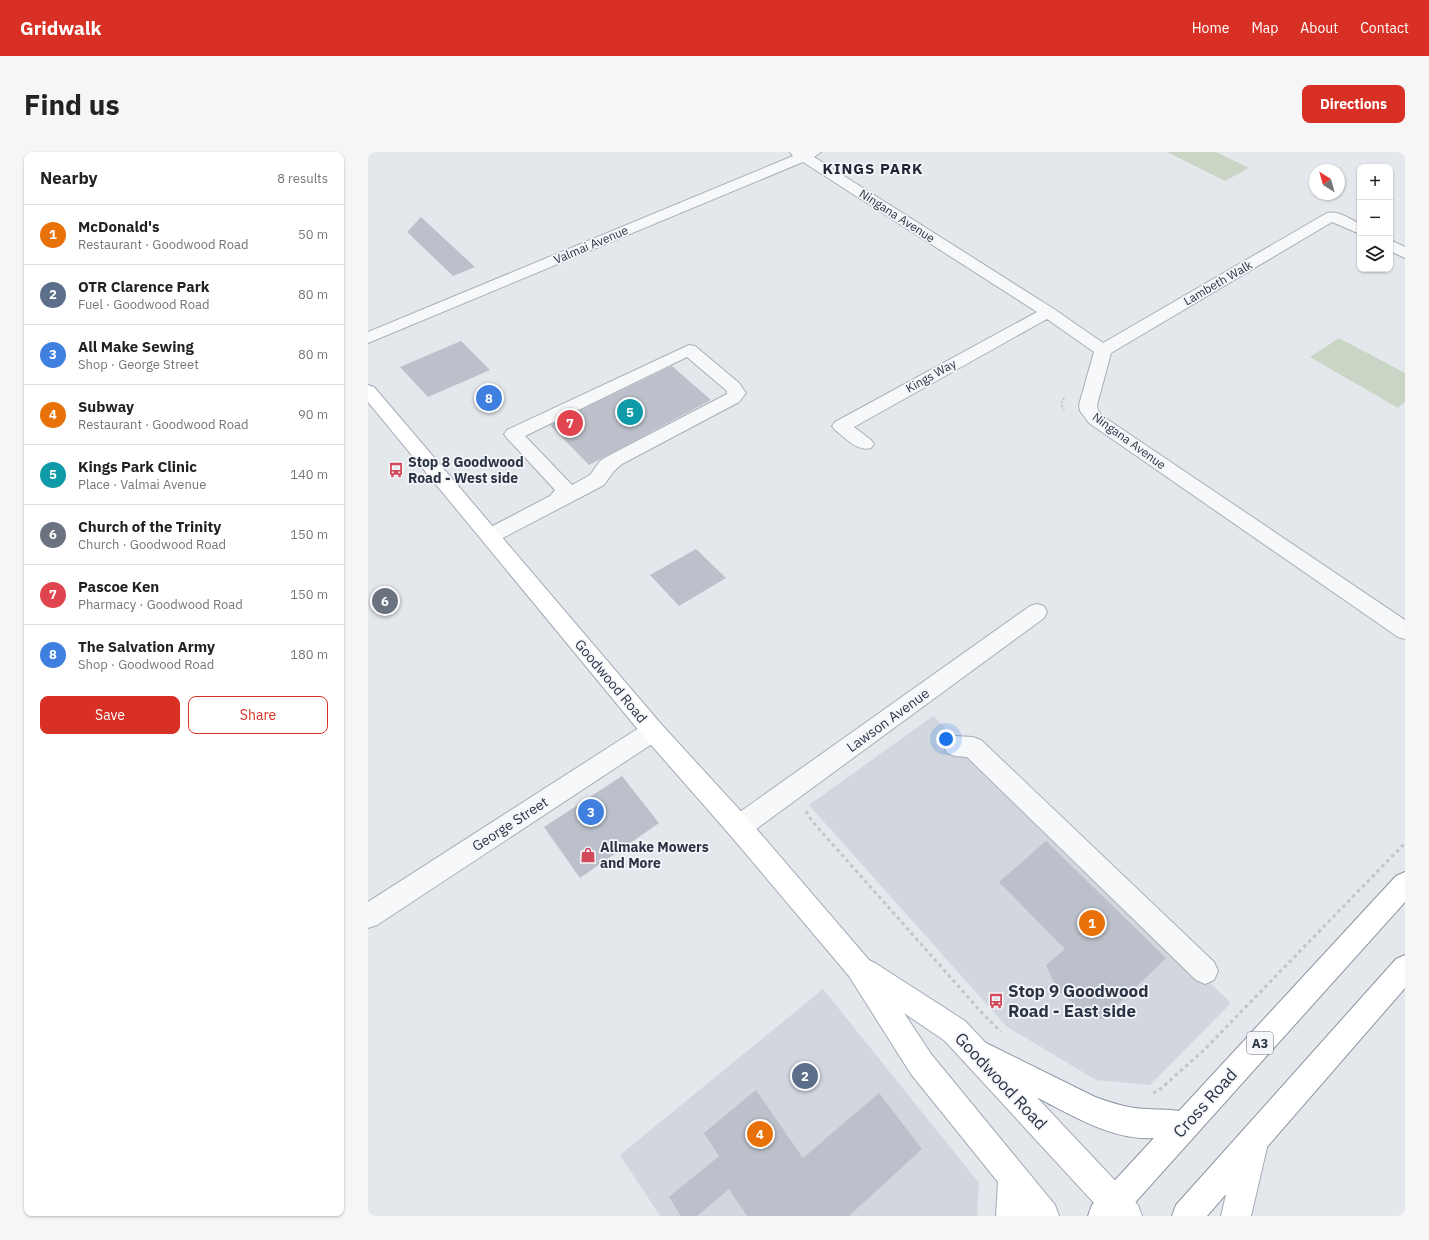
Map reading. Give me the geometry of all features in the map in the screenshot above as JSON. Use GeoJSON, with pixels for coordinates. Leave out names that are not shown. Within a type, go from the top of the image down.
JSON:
{"type":"FeatureCollection","features":[{"type":"Feature","properties":{"kind":"main road","name":"Goodwood Road"},"geometry":{"type":"LineString","coordinates":[[368,391],[653,731],[739,827],[858,967],[921,1064],[1044,1216]]}},
{"type":"Feature","properties":{"kind":"main road","name":"Cross Road"},"geometry":{"type":"LineString","coordinates":[[1115,1212],[1184,1126],[1405,884]]}},
{"type":"Feature","properties":{"kind":"main road","name":"Goodwood Road"},"geometry":{"type":"LineString","coordinates":[[858,967],[956,1031],[1115,1212]]}},
{"type":"Feature","properties":{"kind":"main road"},"geometry":{"type":"LineString","coordinates":[[1187,1216],[1405,968]]}},
{"type":"Feature","properties":{"kind":"main road"},"geometry":{"type":"LineString","coordinates":[[974,1051],[1087,1108],[1112,1118],[1147,1124],[1163,1123],[1184,1126]]}},
{"type":"Feature","properties":{"kind":"main road"},"geometry":{"type":"LineString","coordinates":[[1236,1216],[1253,1140]]}},
{"type":"Feature","properties":{"kind":"main road"},"geometry":{"type":"LineString","coordinates":[[1012,1216],[1013,1178]]}},
{"type":"Feature","properties":{"kind":"street","name":"Ningana Avenue"},"geometry":{"type":"LineString","coordinates":[[805,153],[1104,350],[1088,405],[1091,415],[1095,419],[1405,631]]}},
{"type":"Feature","properties":{"kind":"street","name":"Valmai Avenue"},"geometry":{"type":"LineString","coordinates":[[368,338],[805,153]]}},
{"type":"Feature","properties":{"kind":"street","name":"Lambeth Walk"},"geometry":{"type":"LineString","coordinates":[[1104,350],[1332,216],[1357,228]]}},
{"type":"Feature","properties":{"kind":"street"},"geometry":{"type":"LineString","coordinates":[[1396,248],[1405,238]]}},
{"type":"Feature","properties":{"kind":"street","name":"Kings Way"},"geometry":{"type":"LineString","coordinates":[[865,444],[841,426],[1048,312]]}},
{"type":"Feature","properties":{"kind":"street"},"geometry":{"type":"LineString","coordinates":[[490,536],[557,501],[597,480],[615,460],[733,398],[737,392],[734,387],[688,350],[513,434],[565,489],[564,493],[557,501]]}},
{"type":"Feature","properties":{"kind":"street","name":"Lawson Avenue"},"geometry":{"type":"LineString","coordinates":[[739,827],[1037,612]]}},
{"type":"Feature","properties":{"kind":"street","name":"George Street"},"geometry":{"type":"LineString","coordinates":[[368,916],[653,731]]}},
{"type":"Feature","properties":{"kind":"street"},"geometry":{"type":"LineString","coordinates":[[955,746],[973,746],[1205,971]]}},
{"type":"Feature","properties":{"kind":"path"},"geometry":{"type":"LineString","coordinates":[[802,805],[812,821],[982,1014],[1002,1034]]}},
{"type":"Feature","properties":{"kind":"path"},"geometry":{"type":"LineString","coordinates":[[1151,1093],[1158,1092],[1203,1051],[1405,843]]}},
{"type":"Feature","properties":{"kind":"shaded area"},"geometry":{"type":"Polygon","coordinates":[[[933,716],[1231,1003],[1150,1085],[1096,1080],[1006,1026],[809,805],[933,716]]]}},
{"type":"Feature","properties":{"kind":"shaded area"},"geometry":{"type":"Polygon","coordinates":[[[823,989],[979,1183],[977,1216],[660,1216],[620,1155],[823,989]]]}},
{"type":"Feature","properties":{"kind":"green space"},"geometry":{"type":"Polygon","coordinates":[[[1167,152],[1216,152],[1249,168],[1225,181],[1167,152]]]}},
{"type":"Feature","properties":{"kind":"green space"},"geometry":{"type":"Polygon","coordinates":[[[1339,338],[1405,373],[1405,402],[1398,408],[1310,357],[1339,338]]]}},
{"type":"Feature","properties":{"kind":"building"},"geometry":{"type":"Polygon","coordinates":[[[421,217],[475,267],[453,276],[407,232],[421,217]]]}},
{"type":"Feature","properties":{"kind":"building"},"geometry":{"type":"Polygon","coordinates":[[[461,341],[490,370],[428,397],[400,367],[461,341]]]}},
{"type":"Feature","properties":{"kind":"building"},"geometry":{"type":"Polygon","coordinates":[[[672,366],[711,400],[589,465],[550,425],[672,366]]]}},
{"type":"Feature","properties":{"kind":"building"},"geometry":{"type":"Polygon","coordinates":[[[696,549],[726,578],[679,606],[650,575],[696,549]]]}},
{"type":"Feature","properties":{"kind":"building"},"geometry":{"type":"Polygon","coordinates":[[[622,776],[659,823],[580,878],[544,827],[622,776]]]}},
{"type":"Feature","properties":{"kind":"building"},"geometry":{"type":"Polygon","coordinates":[[[1046,841],[1166,958],[1103,1019],[1087,1017],[1056,988],[1046,965],[1065,949],[999,882],[1046,841]]]}},
{"type":"Feature","properties":{"kind":"building"},"geometry":{"type":"Polygon","coordinates":[[[756,1090],[803,1158],[879,1093],[922,1149],[849,1216],[747,1216],[729,1189],[697,1216],[681,1216],[669,1197],[719,1156],[704,1133],[756,1090]]]}},
{"type":"Feature","properties":{"kind":"place","name":"The Salvation Army"},"geometry":{"type":"Point","coordinates":[489,398]}},
{"type":"Feature","properties":{"kind":"place","name":"Kings Park Clinic"},"geometry":{"type":"Point","coordinates":[630,412]}},
{"type":"Feature","properties":{"kind":"place","name":"Pascoe Ken"},"geometry":{"type":"Point","coordinates":[570,423]}},
{"type":"Feature","properties":{"kind":"place","name":"Stop 8 Goodwood Road - West side"},"geometry":{"type":"Point","coordinates":[396,470]}},
{"type":"Feature","properties":{"kind":"place","name":"Church of the Trinity"},"geometry":{"type":"Point","coordinates":[385,601]}},
{"type":"Feature","properties":{"kind":"place","name":"All Make Sewing"},"geometry":{"type":"Point","coordinates":[591,812]}},
{"type":"Feature","properties":{"kind":"place","name":"Allmake Mowers and More"},"geometry":{"type":"Point","coordinates":[588,855]}},
{"type":"Feature","properties":{"kind":"place","name":"McDonald's"},"geometry":{"type":"Point","coordinates":[1092,923]}},
{"type":"Feature","properties":{"kind":"place","name":"Stop 9 Goodwood Road - East side"},"geometry":{"type":"Point","coordinates":[996,1001]}},
{"type":"Feature","properties":{"kind":"place","name":"OTR Clarence Park"},"geometry":{"type":"Point","coordinates":[805,1076]}},
{"type":"Feature","properties":{"kind":"place","name":"Subway"},"geometry":{"type":"Point","coordinates":[760,1134]}},
{"type":"Feature","properties":{"kind":"district","name":"KINGS PARK"},"geometry":{"type":"Point","coordinates":[873,169]}}]}
